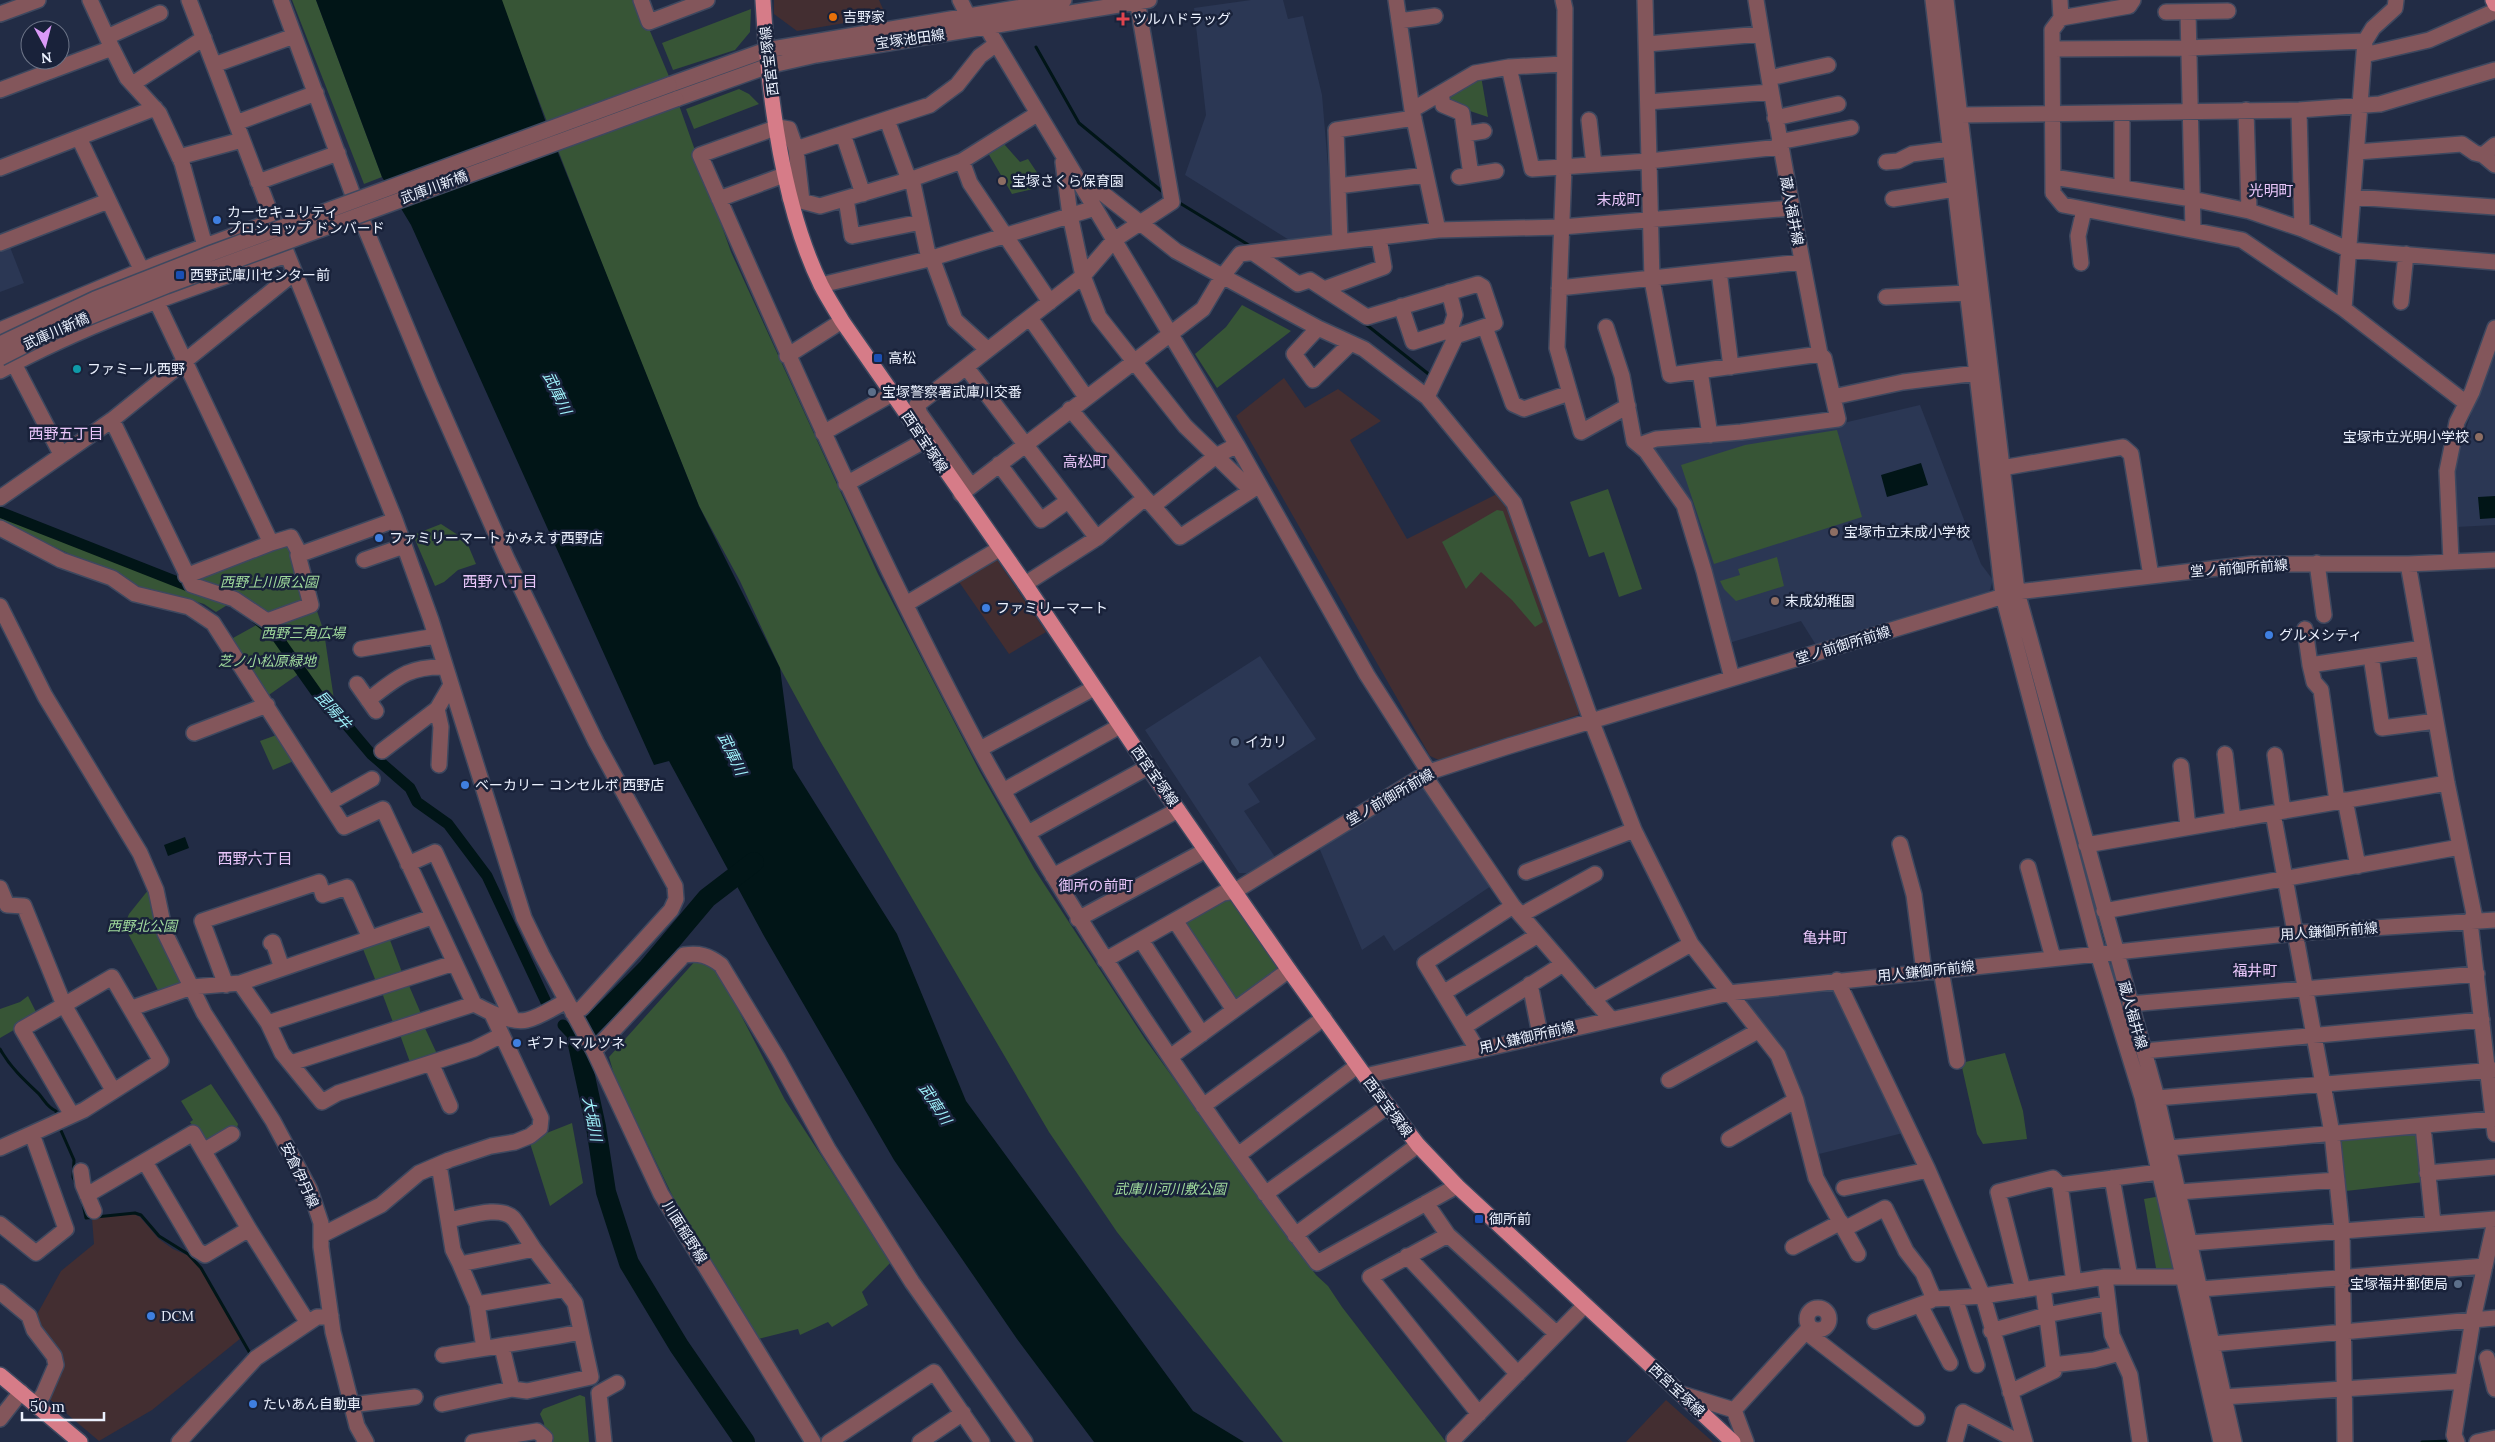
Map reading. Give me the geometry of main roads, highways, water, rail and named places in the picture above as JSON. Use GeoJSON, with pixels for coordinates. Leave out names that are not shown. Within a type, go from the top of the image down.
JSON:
{"type":"FeatureCollection","features":[{"type":"Feature","properties":{"kind":"main road","name":"西宮宝塚線"},"geometry":{"type":"LineString","coordinates":[[763,0],[766,50],[784,175],[796,200],[821,285],[842,321],[924,441],[966,490],[999,549],[1025,584],[1148,767],[1289,970],[1361,1071],[1418,1145],[1457,1186],[1733,1442]]}},
{"type":"Feature","properties":{"kind":"main road"},"geometry":{"type":"LineString","coordinates":[[2493,0],[2495,4]]}},
{"type":"Feature","properties":{"kind":"main road"},"geometry":{"type":"LineString","coordinates":[[0,1375],[35,1404],[72,1440]]}},
{"type":"Feature","properties":{"kind":"water","name":"武庫川"},"geometry":{"type":"Polygon","coordinates":[[[316,0],[502,0],[545,120],[699,506],[780,668],[793,768],[897,934],[966,1101],[1193,1411],[1244,1442],[1094,1442],[1017,1339],[894,1160],[764,936],[669,761],[654,765],[411,225],[382,177],[316,0]]]}},
{"type":"Feature","properties":{"kind":"water"},"geometry":{"type":"Polygon","coordinates":[[[1921,463],[1928,485],[1887,497],[1881,475],[1921,463]]]}},
{"type":"Feature","properties":{"kind":"water"},"geometry":{"type":"Polygon","coordinates":[[[2495,496],[2495,518],[2480,519],[2478,497],[2495,496]]]}},
{"type":"Feature","properties":{"kind":"water"},"geometry":{"type":"Polygon","coordinates":[[[185,837],[189,848],[168,856],[164,845],[185,837]]]}},
{"type":"Feature","properties":{"kind":"waterway"},"geometry":{"type":"LineString","coordinates":[[1036,47],[1079,123],[1164,193]]}},
{"type":"Feature","properties":{"kind":"waterway"},"geometry":{"type":"LineString","coordinates":[[1178,202],[1252,247]]}},
{"type":"Feature","properties":{"kind":"waterway"},"geometry":{"type":"LineString","coordinates":[[1363,322],[1431,376]]}},
{"type":"Feature","properties":{"kind":"waterway","name":"昆陽井"},"geometry":{"type":"LineString","coordinates":[[0,512],[198,590]]}},
{"type":"Feature","properties":{"kind":"waterway","name":"昆陽井"},"geometry":{"type":"LineString","coordinates":[[257,619],[275,634],[328,709],[339,716],[371,754],[410,788],[417,802],[448,824],[487,876],[546,1002]]}},
{"type":"Feature","properties":{"kind":"waterway"},"geometry":{"type":"LineString","coordinates":[[2075,829],[2106,942]]}},
{"type":"Feature","properties":{"kind":"waterway","name":"大堀川"},"geometry":{"type":"LineString","coordinates":[[745,1442],[679,1346],[629,1263],[606,1192],[596,1127],[577,1040],[648,968],[707,898],[754,862]]}},
{"type":"Feature","properties":{"kind":"waterway"},"geometry":{"type":"LineString","coordinates":[[2110,958],[2134,1045]]}},
{"type":"Feature","properties":{"kind":"waterway","name":"昆陽井"},"geometry":{"type":"LineString","coordinates":[[563,1025],[577,1040]]}},
{"type":"Feature","properties":{"kind":"waterway"},"geometry":{"type":"LineString","coordinates":[[0,1049],[8,1062],[48,1106],[56,1111],[57,1118]]}},
{"type":"Feature","properties":{"kind":"waterway"},"geometry":{"type":"LineString","coordinates":[[59,1126],[74,1160],[73,1177],[76,1184]]}},
{"type":"Feature","properties":{"kind":"waterway"},"geometry":{"type":"LineString","coordinates":[[83,1204],[86,1218],[135,1213],[141,1215],[159,1236],[188,1254],[201,1268],[251,1355]]}},
{"type":"Feature","properties":{"kind":"waterway"},"geometry":{"type":"LineString","coordinates":[[189,1442],[219,1409]]}},
{"type":"Feature","properties":{"kind":"waterway"},"geometry":{"type":"LineString","coordinates":[[2422,1442],[2451,1441]]}},
{"type":"Feature","properties":{"kind":"place","name":"吉野家"},"geometry":{"type":"Point","coordinates":[833,17]}},
{"type":"Feature","properties":{"kind":"place","name":"ツルハドラッグ"},"geometry":{"type":"Point","coordinates":[1123,19]}},
{"type":"Feature","properties":{"kind":"place","name":"宝塚さくら保育園"},"geometry":{"type":"Point","coordinates":[1002,181]}},
{"type":"Feature","properties":{"kind":"place","name":"カーセキュリティ プロショップ ドンバード"},"geometry":{"type":"Point","coordinates":[217,220]}},
{"type":"Feature","properties":{"kind":"place","name":"西野武庫川センター前"},"geometry":{"type":"Point","coordinates":[180,275]}},
{"type":"Feature","properties":{"kind":"place","name":"高松"},"geometry":{"type":"Point","coordinates":[878,358]}},
{"type":"Feature","properties":{"kind":"place","name":"ファミール西野"},"geometry":{"type":"Point","coordinates":[77,369]}},
{"type":"Feature","properties":{"kind":"place","name":"宝塚警察署武庫川交番"},"geometry":{"type":"Point","coordinates":[872,392]}},
{"type":"Feature","properties":{"kind":"place","name":"宝塚市立光明小学校"},"geometry":{"type":"Point","coordinates":[2479,437]}},
{"type":"Feature","properties":{"kind":"place","name":"宝塚市立末成小学校"},"geometry":{"type":"Point","coordinates":[1834,532]}},
{"type":"Feature","properties":{"kind":"place","name":"ファミリーマート かみえす西野店"},"geometry":{"type":"Point","coordinates":[379,538]}},
{"type":"Feature","properties":{"kind":"place","name":"末成幼稚園"},"geometry":{"type":"Point","coordinates":[1775,601]}},
{"type":"Feature","properties":{"kind":"place","name":"ファミリーマート"},"geometry":{"type":"Point","coordinates":[986,608]}},
{"type":"Feature","properties":{"kind":"place","name":"グルメシティ"},"geometry":{"type":"Point","coordinates":[2269,635]}},
{"type":"Feature","properties":{"kind":"place","name":"イカリ"},"geometry":{"type":"Point","coordinates":[1235,742]}},
{"type":"Feature","properties":{"kind":"place","name":"ベーカリー コンセルボ 西野店"},"geometry":{"type":"Point","coordinates":[465,785]}},
{"type":"Feature","properties":{"kind":"place","name":"ギフトマルツネ"},"geometry":{"type":"Point","coordinates":[517,1043]}},
{"type":"Feature","properties":{"kind":"place","name":"御所前"},"geometry":{"type":"Point","coordinates":[1479,1219]}},
{"type":"Feature","properties":{"kind":"place","name":"宝塚福井郵便局"},"geometry":{"type":"Point","coordinates":[2458,1284]}},
{"type":"Feature","properties":{"kind":"place","name":"DCM"},"geometry":{"type":"Point","coordinates":[151,1316]}},
{"type":"Feature","properties":{"kind":"place","name":"たいあん自動車"},"geometry":{"type":"Point","coordinates":[253,1404]}},
{"type":"Feature","properties":{"kind":"district","name":"光明町"},"geometry":{"type":"Point","coordinates":[2271,191]}},
{"type":"Feature","properties":{"kind":"district","name":"末成町"},"geometry":{"type":"Point","coordinates":[1619,200]}},
{"type":"Feature","properties":{"kind":"district","name":"西野五丁目"},"geometry":{"type":"Point","coordinates":[66,434]}},
{"type":"Feature","properties":{"kind":"district","name":"高松町"},"geometry":{"type":"Point","coordinates":[1085,462]}},
{"type":"Feature","properties":{"kind":"district","name":"西野八丁目"},"geometry":{"type":"Point","coordinates":[500,582]}},
{"type":"Feature","properties":{"kind":"district","name":"西野六丁目"},"geometry":{"type":"Point","coordinates":[255,859]}},
{"type":"Feature","properties":{"kind":"district","name":"御所の前町"},"geometry":{"type":"Point","coordinates":[1096,886]}},
{"type":"Feature","properties":{"kind":"district","name":"亀井町"},"geometry":{"type":"Point","coordinates":[1825,938]}},
{"type":"Feature","properties":{"kind":"district","name":"福井町"},"geometry":{"type":"Point","coordinates":[2255,971]}},
{"type":"Feature","properties":{"kind":"park label","name":"西野上川原公園"},"geometry":{"type":"Point","coordinates":[269,582]}},
{"type":"Feature","properties":{"kind":"park label","name":"西野三角広場"},"geometry":{"type":"Point","coordinates":[303,633]}},
{"type":"Feature","properties":{"kind":"park label","name":"芝ノ小松原緑地"},"geometry":{"type":"Point","coordinates":[267,661]}},
{"type":"Feature","properties":{"kind":"park label","name":"西野北公園"},"geometry":{"type":"Point","coordinates":[142,926]}},
{"type":"Feature","properties":{"kind":"park label","name":"武庫川河川敷公園"},"geometry":{"type":"Point","coordinates":[1170,1189]}}]}
